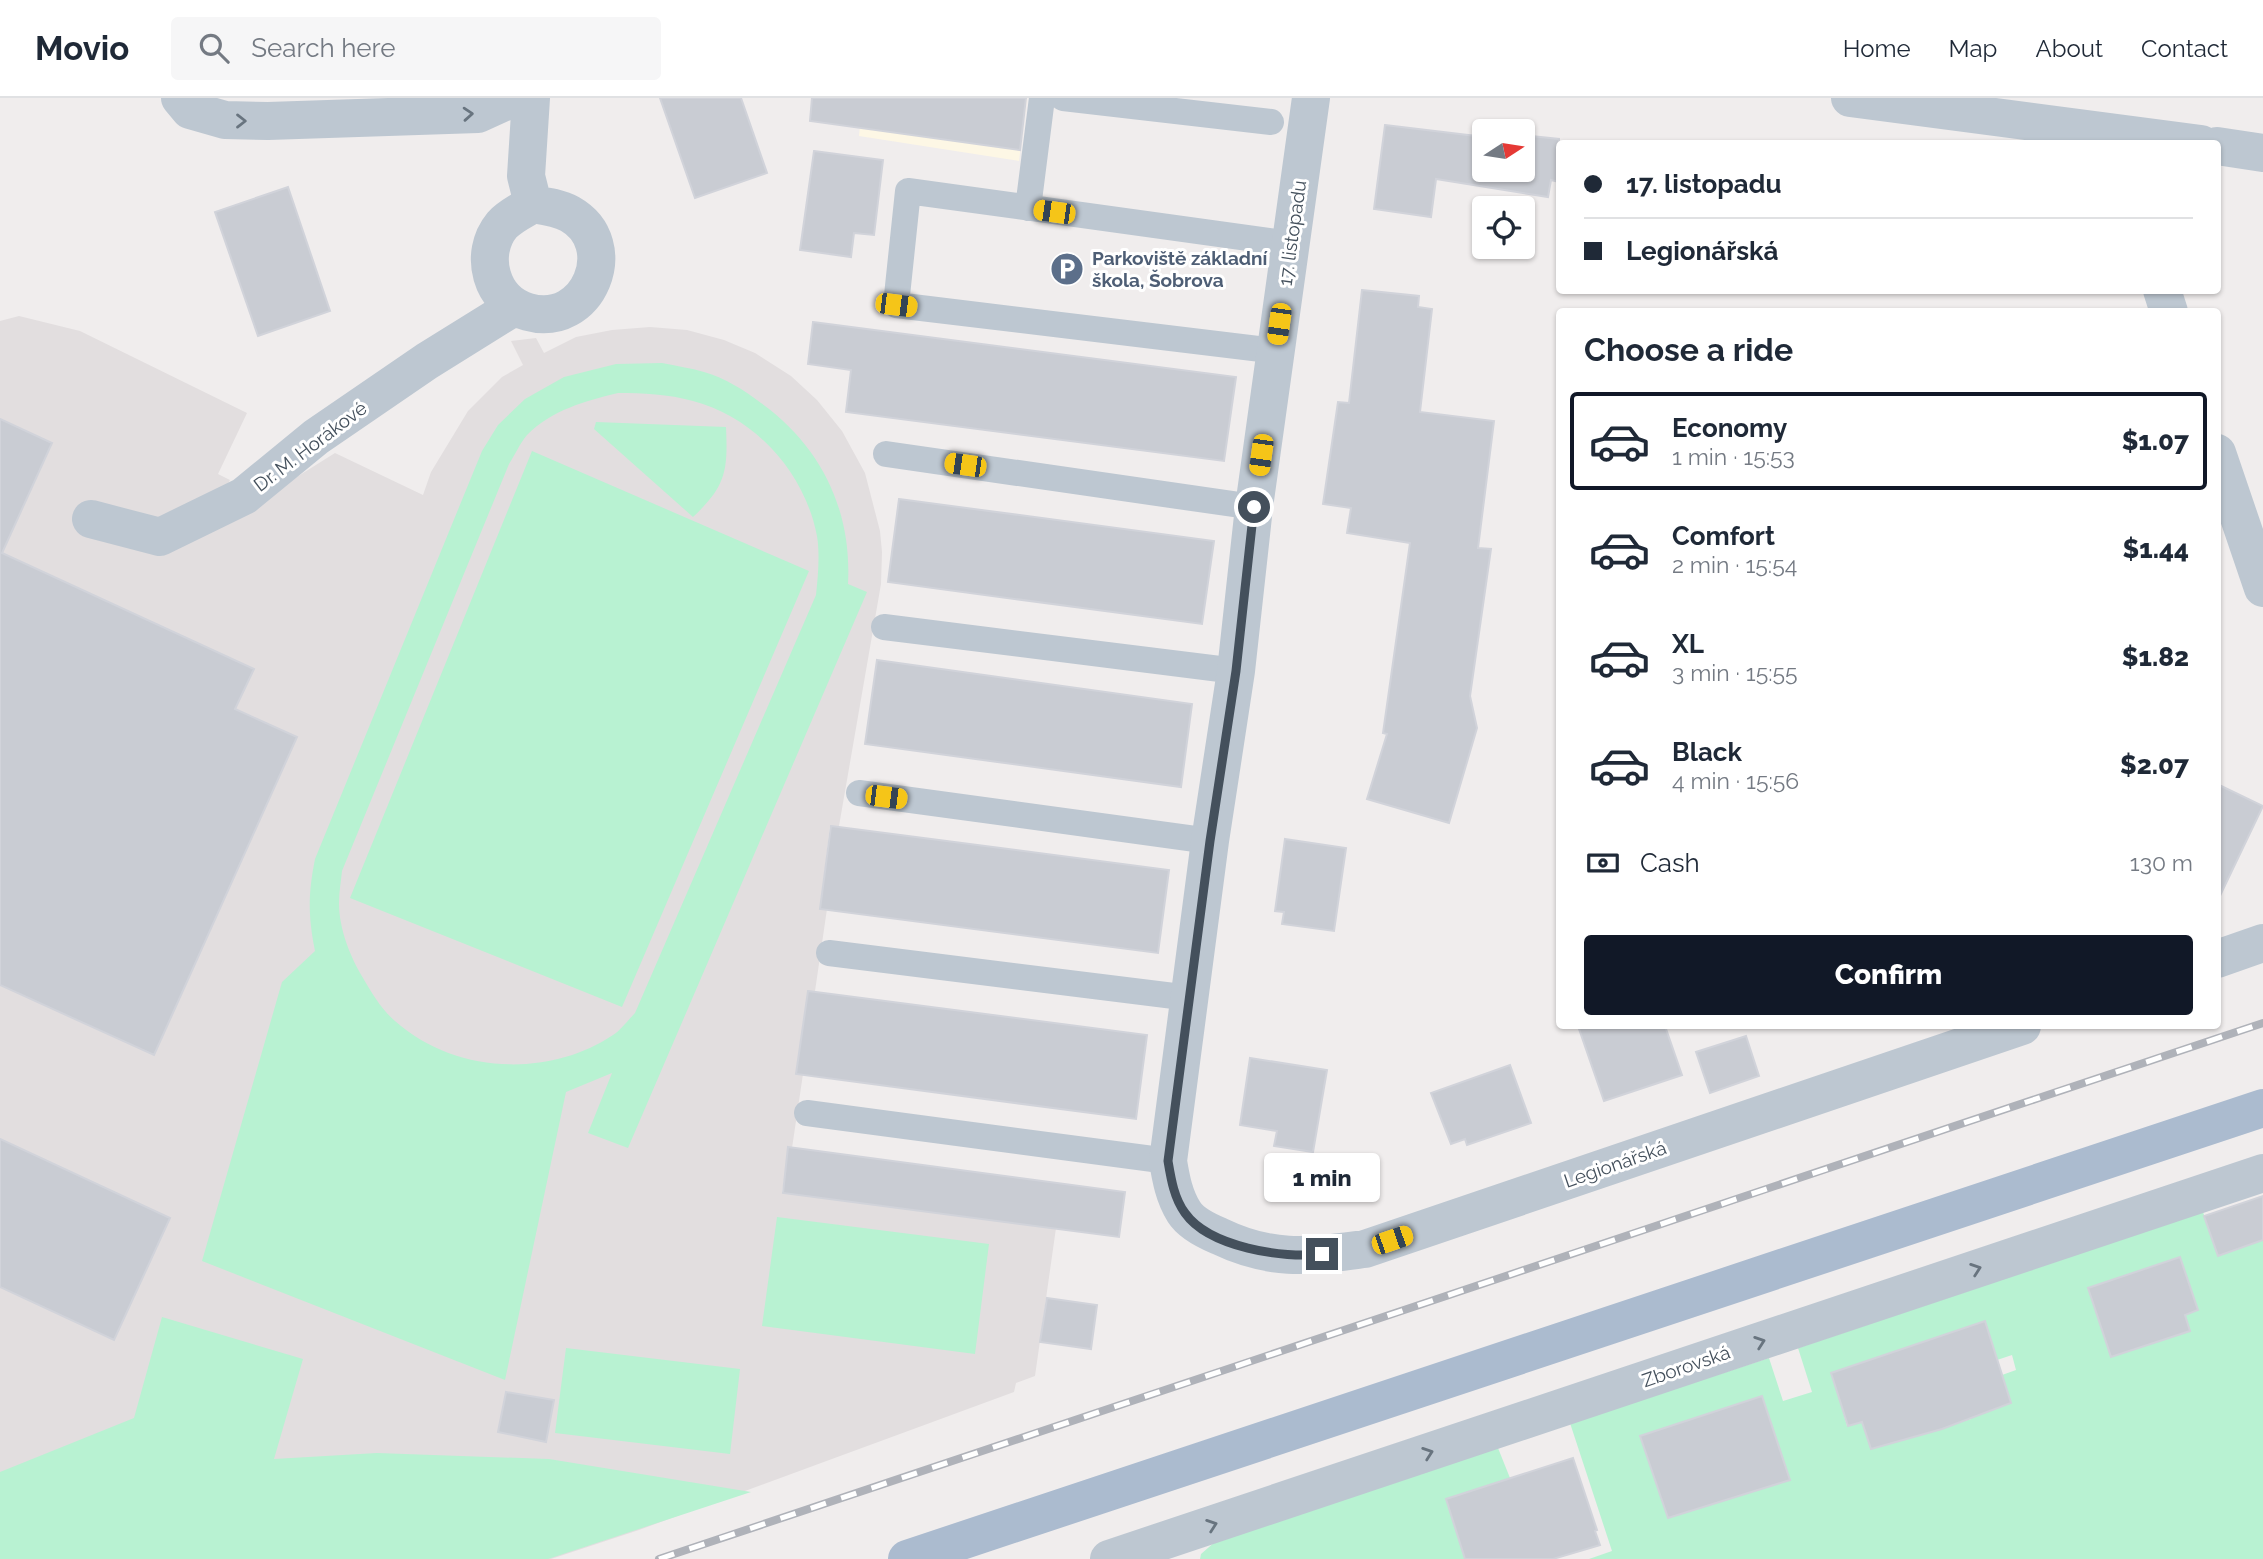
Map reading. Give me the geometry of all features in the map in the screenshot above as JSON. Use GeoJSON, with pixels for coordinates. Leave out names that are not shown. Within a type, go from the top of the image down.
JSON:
{"type":"FeatureCollection","features":[{"type":"Feature","properties":{"kind":"main road"},"geometry":{"type":"LineString","coordinates":[[907,1559],[2263,1108]]}},
{"type":"Feature","properties":{"kind":"street"},"geometry":{"type":"LineString","coordinates":[[180,98],[190,110],[225,120],[268,121],[478,114],[513,98]]}},
{"type":"Feature","properties":{"kind":"street"},"geometry":{"type":"LineString","coordinates":[[531,98],[526,176],[533,204]]}},
{"type":"Feature","properties":{"kind":"street","name":"17. listopadu"},"geometry":{"type":"LineString","coordinates":[[1205,1230],[1185,1214],[1173,1189],[1168,1161],[1311,98]]}},
{"type":"Feature","properties":{"kind":"street"},"geometry":{"type":"LineString","coordinates":[[1850,98],[2109,124],[2183,140]]}},
{"type":"Feature","properties":{"kind":"street"},"geometry":{"type":"LineString","coordinates":[[2221,147],[2263,153]]}},
{"type":"Feature","properties":{"kind":"street"},"geometry":{"type":"LineString","coordinates":[[533,204],[570,214],[583,225],[592,239],[596,256],[595,273],[589,289],[577,302],[563,311],[546,315],[529,313],[514,307],[500,293],[491,276],[489,258],[493,239],[503,224],[533,204]]}},
{"type":"Feature","properties":{"kind":"street","name":"Dr. M. Horákové"},"geometry":{"type":"LineString","coordinates":[[91,519],[160,537],[244,496],[316,438],[427,361],[514,307]]}},
{"type":"Feature","properties":{"kind":"street"},"geometry":{"type":"LineString","coordinates":[[2221,465],[2263,588]]}},
{"type":"Feature","properties":{"kind":"street"},"geometry":{"type":"LineString","coordinates":[[2221,958],[2263,943]]}},
{"type":"Feature","properties":{"kind":"street","name":"Legionářská"},"geometry":{"type":"LineString","coordinates":[[1205,1230],[1245,1249],[1300,1257],[1366,1249],[2013,1029]]}},
{"type":"Feature","properties":{"kind":"street","name":"Zborovská"},"geometry":{"type":"LineString","coordinates":[[1109,1559],[1150,1553],[2263,1173]]}},
{"type":"Feature","properties":{"kind":"lane"},"geometry":{"type":"LineString","coordinates":[[1028,208],[1042,98]]}},
{"type":"Feature","properties":{"kind":"lane"},"geometry":{"type":"LineString","coordinates":[[1063,98],[1271,121]]}},
{"type":"Feature","properties":{"kind":"lane"},"geometry":{"type":"LineString","coordinates":[[1276,351],[896,305],[908,191],[1291,244]]}},
{"type":"Feature","properties":{"kind":"lane"},"geometry":{"type":"LineString","coordinates":[[886,454],[1254,507]]}},
{"type":"Feature","properties":{"kind":"lane"},"geometry":{"type":"LineString","coordinates":[[884,627],[1236,671]]}},
{"type":"Feature","properties":{"kind":"lane"},"geometry":{"type":"LineString","coordinates":[[859,793],[1210,841]]}},
{"type":"Feature","properties":{"kind":"lane"},"geometry":{"type":"LineString","coordinates":[[829,953],[1190,998]]}},
{"type":"Feature","properties":{"kind":"lane"},"geometry":{"type":"LineString","coordinates":[[807,1113],[1168,1161]]}},
{"type":"Feature","properties":{"kind":"shaded area"},"geometry":{"type":"Polygon","coordinates":[[[863,98],[1027,98],[1019,161],[859,136],[863,98]]]}},
{"type":"Feature","properties":{"kind":"shaded area"},"geometry":{"type":"Polygon","coordinates":[[[19,316],[80,331],[247,413],[218,474],[230,480],[228,484],[252,505],[335,453],[423,495],[431,472],[468,411],[502,377],[523,365],[511,341],[536,338],[544,353],[576,337],[612,330],[650,327],[687,330],[724,340],[755,353],[791,376],[817,400],[842,431],[865,473],[880,531],[881,584],[839,826],[830,826],[820,908],[827,909],[815,991],[808,991],[796,1073],[803,1074],[792,1148],[789,1148],[782,1192],[1056,1228],[1035,1376],[1016,1383],[1014,1392],[639,1530],[551,1559],[0,1559],[0,321],[19,316]]]}},
{"type":"Feature","properties":{"kind":"green space"},"geometry":{"type":"Polygon","coordinates":[[[662,363],[712,375],[741,389],[782,420],[816,460],[828,482],[845,531],[848,584],[867,592],[628,1148],[588,1133],[612,1073],[566,1092],[505,1380],[202,1261],[282,982],[315,951],[310,905],[315,859],[482,451],[498,425],[525,399],[564,377],[616,364],[662,363]],[[618,393],[593,399],[547,419],[527,435],[509,464],[342,871],[339,913],[343,932],[354,961],[377,1001],[395,1021],[418,1038],[444,1051],[472,1060],[530,1064],[559,1059],[587,1049],[613,1035],[635,1013],[816,595],[818,551],[811,513],[789,470],[774,451],[737,420],[716,409],[693,401],[656,394],[618,393]]]}},
{"type":"Feature","properties":{"kind":"green space"},"geometry":{"type":"Polygon","coordinates":[[[596,422],[726,427],[723,477],[712,496],[693,517],[594,429],[596,422]]]}},
{"type":"Feature","properties":{"kind":"green space"},"geometry":{"type":"Polygon","coordinates":[[[532,451],[809,571],[622,1007],[350,898],[532,451]]]}},
{"type":"Feature","properties":{"kind":"green space"},"geometry":{"type":"Polygon","coordinates":[[[2203,1212],[2218,1256],[2263,1240],[2263,1559],[1589,1559],[1612,1551],[1570,1423],[1769,1358],[1783,1401],[1812,1392],[1798,1348],[2203,1212]],[[2088,1288],[2111,1357],[2190,1331],[2185,1315],[2198,1310],[2088,1288]],[[1985,1321],[1844,1369],[1857,1407],[1843,1412],[1847,1426],[1862,1422],[1871,1449],[1971,1419],[1971,1416],[2011,1403],[2002,1375],[2016,1370],[2012,1355],[1997,1360],[1985,1321]]]}},
{"type":"Feature","properties":{"kind":"green space"},"geometry":{"type":"Polygon","coordinates":[[[777,1217],[989,1244],[975,1354],[762,1326],[777,1217]]]}},
{"type":"Feature","properties":{"kind":"green space"},"geometry":{"type":"Polygon","coordinates":[[[162,1317],[303,1359],[274,1459],[377,1453],[549,1459],[751,1492],[548,1559],[0,1559],[0,1472],[134,1418],[162,1317]]]}},
{"type":"Feature","properties":{"kind":"green space"},"geometry":{"type":"Polygon","coordinates":[[[566,1348],[740,1369],[730,1454],[555,1433],[566,1348]]]}},
{"type":"Feature","properties":{"kind":"green space"},"geometry":{"type":"Polygon","coordinates":[[[1498,1448],[1510,1478],[1446,1499],[1465,1559],[1200,1559],[1201,1554],[1216,1541],[1498,1448]]]}},
{"type":"Feature","properties":{"kind":"building"},"geometry":{"type":"Polygon","coordinates":[[[660,98],[741,98],[767,173],[695,198],[660,98]]]}},
{"type":"Feature","properties":{"kind":"building"},"geometry":{"type":"Polygon","coordinates":[[[812,98],[1026,98],[1020,150],[810,121],[812,98]]]}},
{"type":"Feature","properties":{"kind":"building"},"geometry":{"type":"Polygon","coordinates":[[[1385,125],[1472,136],[1472,182],[1535,182],[1535,136],[1559,139],[1556,140],[1556,181],[1551,180],[1548,197],[1436,179],[1431,217],[1374,209],[1385,125]]]}},
{"type":"Feature","properties":{"kind":"building"},"geometry":{"type":"Polygon","coordinates":[[[814,151],[883,160],[874,235],[854,233],[851,257],[800,250],[814,151]]]}},
{"type":"Feature","properties":{"kind":"building"},"geometry":{"type":"Polygon","coordinates":[[[288,187],[330,311],[258,336],[215,212],[288,187]]]}},
{"type":"Feature","properties":{"kind":"building"},"geometry":{"type":"Polygon","coordinates":[[[1362,290],[1419,296],[1418,307],[1432,309],[1420,412],[1494,421],[1478,548],[1491,549],[1470,696],[1477,728],[1449,823],[1367,799],[1387,734],[1383,733],[1410,543],[1347,533],[1351,508],[1323,504],[1338,402],[1349,403],[1362,290]]]}},
{"type":"Feature","properties":{"kind":"building"},"geometry":{"type":"Polygon","coordinates":[[[813,322],[1236,377],[1224,461],[846,412],[851,370],[808,364],[813,322]]]}},
{"type":"Feature","properties":{"kind":"building"},"geometry":{"type":"Polygon","coordinates":[[[0,419],[52,443],[2,553],[254,669],[235,709],[297,737],[154,1055],[0,985],[0,419]]]}},
{"type":"Feature","properties":{"kind":"building"},"geometry":{"type":"Polygon","coordinates":[[[899,499],[1214,541],[1202,624],[888,582],[899,499]]]}},
{"type":"Feature","properties":{"kind":"building"},"geometry":{"type":"Polygon","coordinates":[[[877,660],[1192,704],[1181,787],[865,744],[877,660]]]}},
{"type":"Feature","properties":{"kind":"building"},"geometry":{"type":"Polygon","coordinates":[[[2221,786],[2263,806],[2221,894],[2221,786]]]}},
{"type":"Feature","properties":{"kind":"building"},"geometry":{"type":"Polygon","coordinates":[[[831,826],[1169,870],[1158,953],[820,909],[831,826]]]}},
{"type":"Feature","properties":{"kind":"building"},"geometry":{"type":"Polygon","coordinates":[[[1285,839],[1346,848],[1334,931],[1282,924],[1284,912],[1275,911],[1285,839]]]}},
{"type":"Feature","properties":{"kind":"building"},"geometry":{"type":"Polygon","coordinates":[[[808,991],[1147,1035],[1136,1119],[796,1074],[808,991]]]}},
{"type":"Feature","properties":{"kind":"building"},"geometry":{"type":"Polygon","coordinates":[[[1579,1029],[1666,1029],[1682,1075],[1604,1101],[1579,1029]]]}},
{"type":"Feature","properties":{"kind":"building"},"geometry":{"type":"Polygon","coordinates":[[[1746,1036],[1759,1076],[1710,1093],[1696,1052],[1746,1036]]]}},
{"type":"Feature","properties":{"kind":"building"},"geometry":{"type":"Polygon","coordinates":[[[1250,1058],[1327,1070],[1313,1152],[1274,1146],[1277,1131],[1240,1125],[1250,1058]]]}},
{"type":"Feature","properties":{"kind":"building"},"geometry":{"type":"Polygon","coordinates":[[[1510,1065],[1531,1123],[1467,1145],[1465,1139],[1451,1144],[1431,1093],[1510,1065]]]}},
{"type":"Feature","properties":{"kind":"building"},"geometry":{"type":"Polygon","coordinates":[[[0,1139],[170,1218],[114,1340],[0,1287],[0,1139]]]}},
{"type":"Feature","properties":{"kind":"building"},"geometry":{"type":"Polygon","coordinates":[[[788,1147],[1125,1192],[1119,1237],[783,1193],[788,1147]]]}},
{"type":"Feature","properties":{"kind":"building"},"geometry":{"type":"Polygon","coordinates":[[[2263,1196],[2263,1240],[2218,1256],[2204,1216],[2263,1196]]]}},
{"type":"Feature","properties":{"kind":"building"},"geometry":{"type":"Polygon","coordinates":[[[2180,1257],[2198,1310],[2185,1315],[2190,1331],[2111,1357],[2088,1288],[2180,1257]]]}},
{"type":"Feature","properties":{"kind":"building"},"geometry":{"type":"Polygon","coordinates":[[[1047,1298],[1097,1305],[1091,1349],[1040,1342],[1047,1298]]]}},
{"type":"Feature","properties":{"kind":"building"},"geometry":{"type":"Polygon","coordinates":[[[1985,1321],[2011,1403],[1942,1429],[1871,1449],[1862,1422],[1848,1426],[1831,1373],[1985,1321]]]}},
{"type":"Feature","properties":{"kind":"building"},"geometry":{"type":"Polygon","coordinates":[[[506,1392],[554,1400],[546,1442],[498,1432],[506,1392]]]}},
{"type":"Feature","properties":{"kind":"building"},"geometry":{"type":"Polygon","coordinates":[[[1762,1396],[1790,1480],[1668,1518],[1640,1436],[1762,1396]]]}},
{"type":"Feature","properties":{"kind":"building"},"geometry":{"type":"Polygon","coordinates":[[[1573,1458],[1600,1545],[1553,1559],[1465,1559],[1446,1499],[1573,1458]]]}},
{"type":"Feature","properties":{"kind":"railway"},"geometry":{"type":"LineString","coordinates":[[659,1559],[2263,1023]]}},
{"type":"Feature","properties":{"kind":"place","name":"Parkoviště základní škola, Šobrova"},"geometry":{"type":"Point","coordinates":[1067,269]}},
{"type":"Feature","properties":{"kind":"route"},"geometry":{"type":"LineString","coordinates":[[1254,507],[1236,671],[1210,841],[1168,1161],[1173,1189],[1185,1214],[1205,1230],[1245,1249],[1300,1257],[1322,1254]]}}]}
